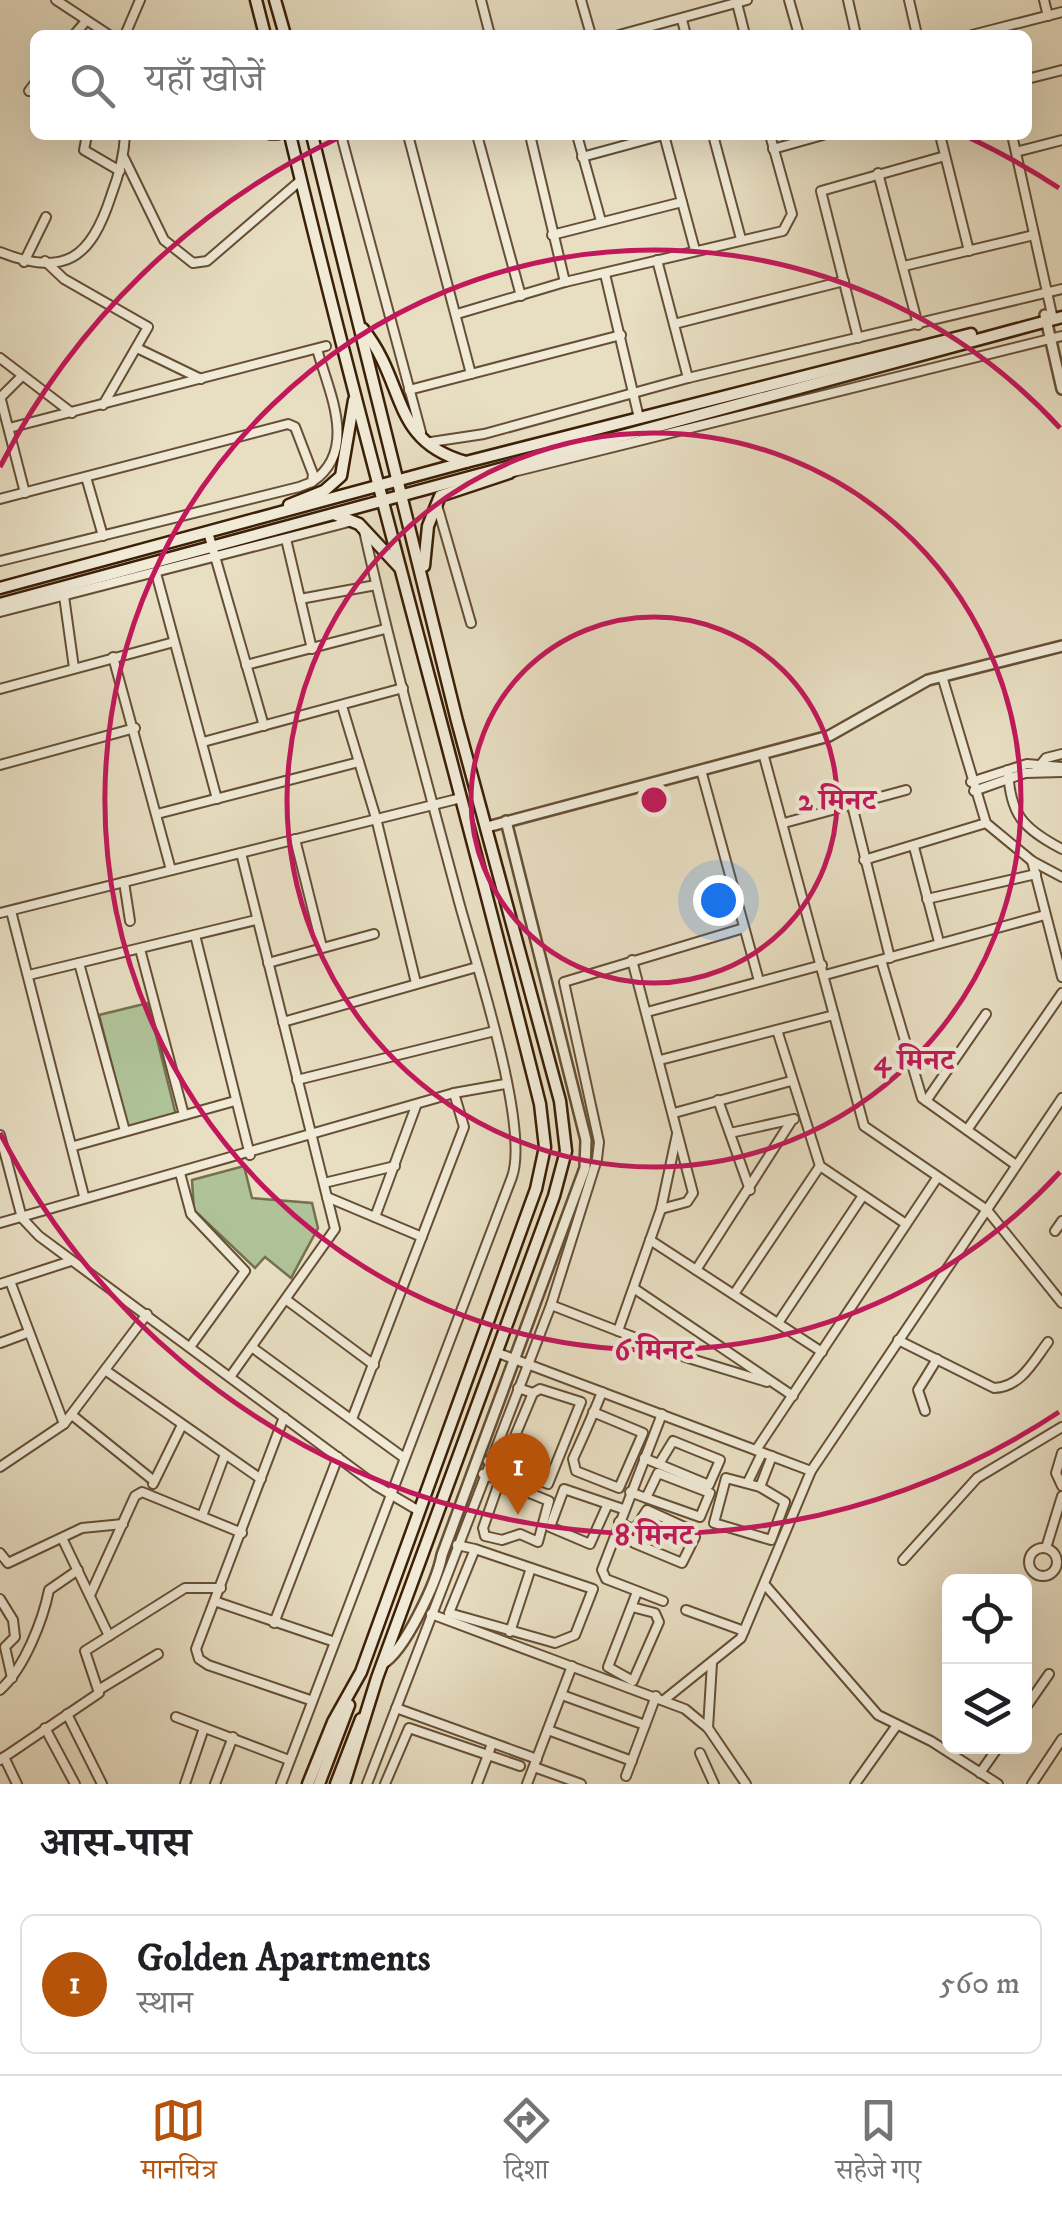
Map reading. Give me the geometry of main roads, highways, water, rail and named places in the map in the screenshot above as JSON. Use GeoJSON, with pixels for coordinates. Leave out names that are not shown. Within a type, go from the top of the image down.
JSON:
{"type":"FeatureCollection","features":[{"type":"Feature","properties":{"kind":"main road"},"geometry":{"type":"LineString","coordinates":[[256,0],[264,30]]}},
{"type":"Feature","properties":{"kind":"main road"},"geometry":{"type":"LineString","coordinates":[[275,0],[284,30]]}},
{"type":"Feature","properties":{"kind":"main road"},"geometry":{"type":"LineString","coordinates":[[291,140],[381,500],[506,968],[540,1104],[545,1147],[536,1188],[319,1784]]}},
{"type":"Feature","properties":{"kind":"main road"},"geometry":{"type":"LineString","coordinates":[[313,140],[423,570],[462,741],[560,1100],[566,1151],[498,1353],[336,1784]]}},
{"type":"Feature","properties":{"kind":"main road"},"geometry":{"type":"LineString","coordinates":[[0,588],[466,462],[1053,316]]}},
{"type":"Feature","properties":{"kind":"main road"},"geometry":{"type":"LineString","coordinates":[[0,604],[214,552],[381,500],[1053,316]]}},
{"type":"Feature","properties":{"kind":"main road"},"geometry":{"type":"LineString","coordinates":[[359,324],[387,365],[416,437],[434,452],[466,462]]}},
{"type":"Feature","properties":{"kind":"main road"},"geometry":{"type":"LineString","coordinates":[[281,512],[324,491],[341,476],[355,398]]}},
{"type":"Feature","properties":{"kind":"main road"},"geometry":{"type":"LineString","coordinates":[[423,570],[436,501],[449,492],[509,473],[527,459]]}},
{"type":"Feature","properties":{"kind":"main road"},"geometry":{"type":"LineString","coordinates":[[332,514],[358,524],[400,568]]}},
{"type":"Feature","properties":{"kind":"main road"},"geometry":{"type":"LineString","coordinates":[[442,724],[457,720]]}},
{"type":"Feature","properties":{"kind":"main road"},"geometry":{"type":"LineString","coordinates":[[448,745],[462,741]]}},
{"type":"Feature","properties":{"kind":"main road"},"geometry":{"type":"LineString","coordinates":[[506,968],[524,964]]}},
{"type":"Feature","properties":{"kind":"main road"},"geometry":{"type":"LineString","coordinates":[[308,1784],[333,1722],[362,1672]]}},
{"type":"Feature","properties":{"kind":"main road"},"geometry":{"type":"LineString","coordinates":[[344,1784],[377,1678]]}},
{"type":"Feature","properties":{"kind":"place","name":"Golden Apartments"},"geometry":{"type":"Point","coordinates":[518,1515]}}]}
